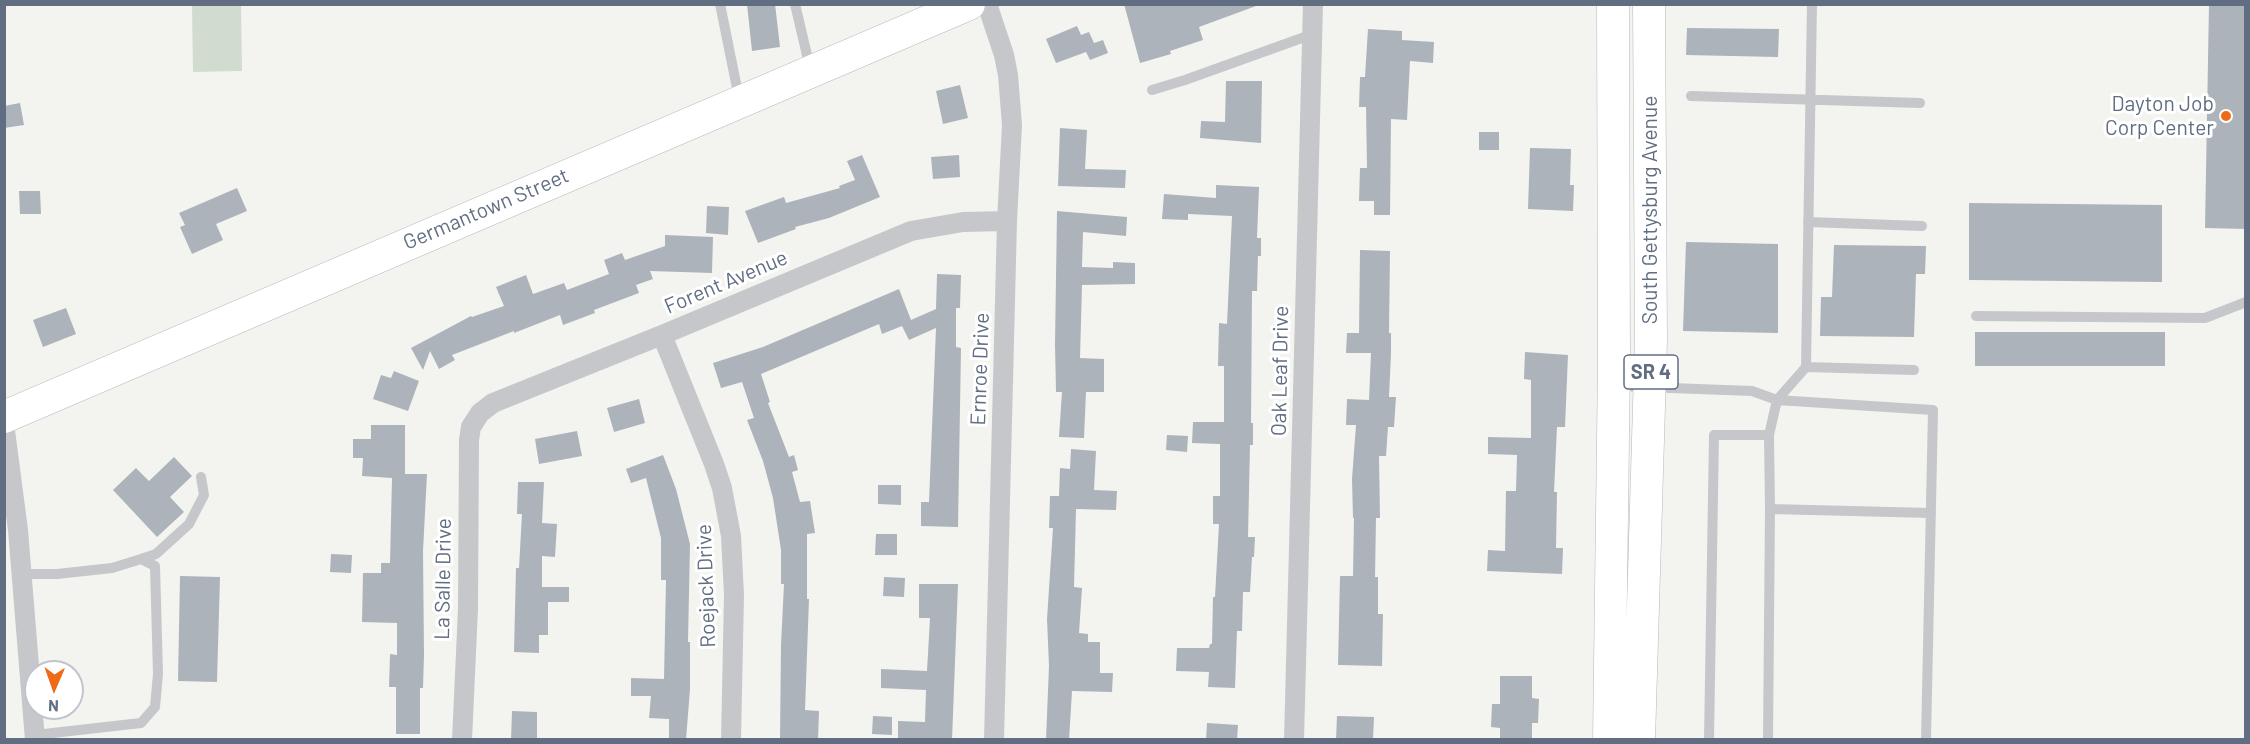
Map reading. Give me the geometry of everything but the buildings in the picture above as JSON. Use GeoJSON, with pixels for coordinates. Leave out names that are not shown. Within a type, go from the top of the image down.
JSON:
{"type":"FeatureCollection","features":[{"type":"Feature","properties":{"kind":"main road","name":"Germantown Street"},"geometry":{"type":"LineString","coordinates":[[4,417],[969,4]]}},
{"type":"Feature","properties":{"kind":"main road","name":"South Gettysburg Avenue"},"geometry":{"type":"LineString","coordinates":[[1609,740],[1613,386],[1613,4]]}},
{"type":"Feature","properties":{"kind":"main road","name":"South Gettysburg Avenue"},"geometry":{"type":"LineString","coordinates":[[1640,740],[1650,387],[1649,4]]}},
{"type":"Feature","properties":{"kind":"street","name":"Ernroe Drive"},"geometry":{"type":"LineString","coordinates":[[987,4],[1004,56],[1011,95],[994,740]]}},
{"type":"Feature","properties":{"kind":"street","name":"Oak Leaf Drive"},"geometry":{"type":"LineString","coordinates":[[1294,740],[1313,4]]}},
{"type":"Feature","properties":{"kind":"street","name":"Forent Avenue"},"geometry":{"type":"LineString","coordinates":[[474,420],[493,403],[911,231],[963,222],[1007,221]]}},
{"type":"Feature","properties":{"kind":"street","name":"Roejack Drive"},"geometry":{"type":"LineString","coordinates":[[662,335],[714,464],[727,512],[734,560],[731,740]]}},
{"type":"Feature","properties":{"kind":"street","name":"La Salle Drive"},"geometry":{"type":"LineString","coordinates":[[462,740],[468,609],[470,440],[474,420]]}},
{"type":"Feature","properties":{"kind":"street"},"geometry":{"type":"LineString","coordinates":[[4,423],[22,574],[35,737]]}},
{"type":"Feature","properties":{"kind":"lane"},"geometry":{"type":"LineString","coordinates":[[720,4],[740,101]]}},
{"type":"Feature","properties":{"kind":"lane"},"geometry":{"type":"LineString","coordinates":[[795,4],[811,71]]}},
{"type":"Feature","properties":{"kind":"lane"},"geometry":{"type":"LineString","coordinates":[[1768,740],[1770,435],[1777,400],[1806,367],[1812,4]]}},
{"type":"Feature","properties":{"kind":"lane"},"geometry":{"type":"LineString","coordinates":[[1152,90],[1313,34]]}},
{"type":"Feature","properties":{"kind":"lane"},"geometry":{"type":"LineString","coordinates":[[1691,96],[1920,103]]}},
{"type":"Feature","properties":{"kind":"lane"},"geometry":{"type":"LineString","coordinates":[[1808,222],[1922,226]]}},
{"type":"Feature","properties":{"kind":"lane"},"geometry":{"type":"LineString","coordinates":[[1976,316],[2205,318],[2246,302]]}},
{"type":"Feature","properties":{"kind":"lane"},"geometry":{"type":"LineString","coordinates":[[1806,367],[1914,370]]}},
{"type":"Feature","properties":{"kind":"lane"},"geometry":{"type":"LineString","coordinates":[[1613,386],[1752,391],[1777,400],[1933,410],[1926,740]]}},
{"type":"Feature","properties":{"kind":"lane"},"geometry":{"type":"LineString","coordinates":[[1709,740],[1714,435],[1770,435]]}},
{"type":"Feature","properties":{"kind":"lane"},"geometry":{"type":"LineString","coordinates":[[22,574],[57,574],[112,568],[156,554],[189,524],[204,495],[201,477]]}},
{"type":"Feature","properties":{"kind":"lane"},"geometry":{"type":"LineString","coordinates":[[1770,508],[1931,513]]}},
{"type":"Feature","properties":{"kind":"lane"},"geometry":{"type":"LineString","coordinates":[[35,737],[141,723],[154,707],[158,674],[155,566],[141,559]]}},
{"type":"Feature","properties":{"kind":"shaded area"},"geometry":{"type":"Polygon","coordinates":[[[192,5],[241,5],[242,71],[193,72],[192,5]]]}},
{"type":"Feature","properties":{"kind":"place","name":"Dayton Job Corp Center"},"geometry":{"type":"Point","coordinates":[2226,116]}}]}
